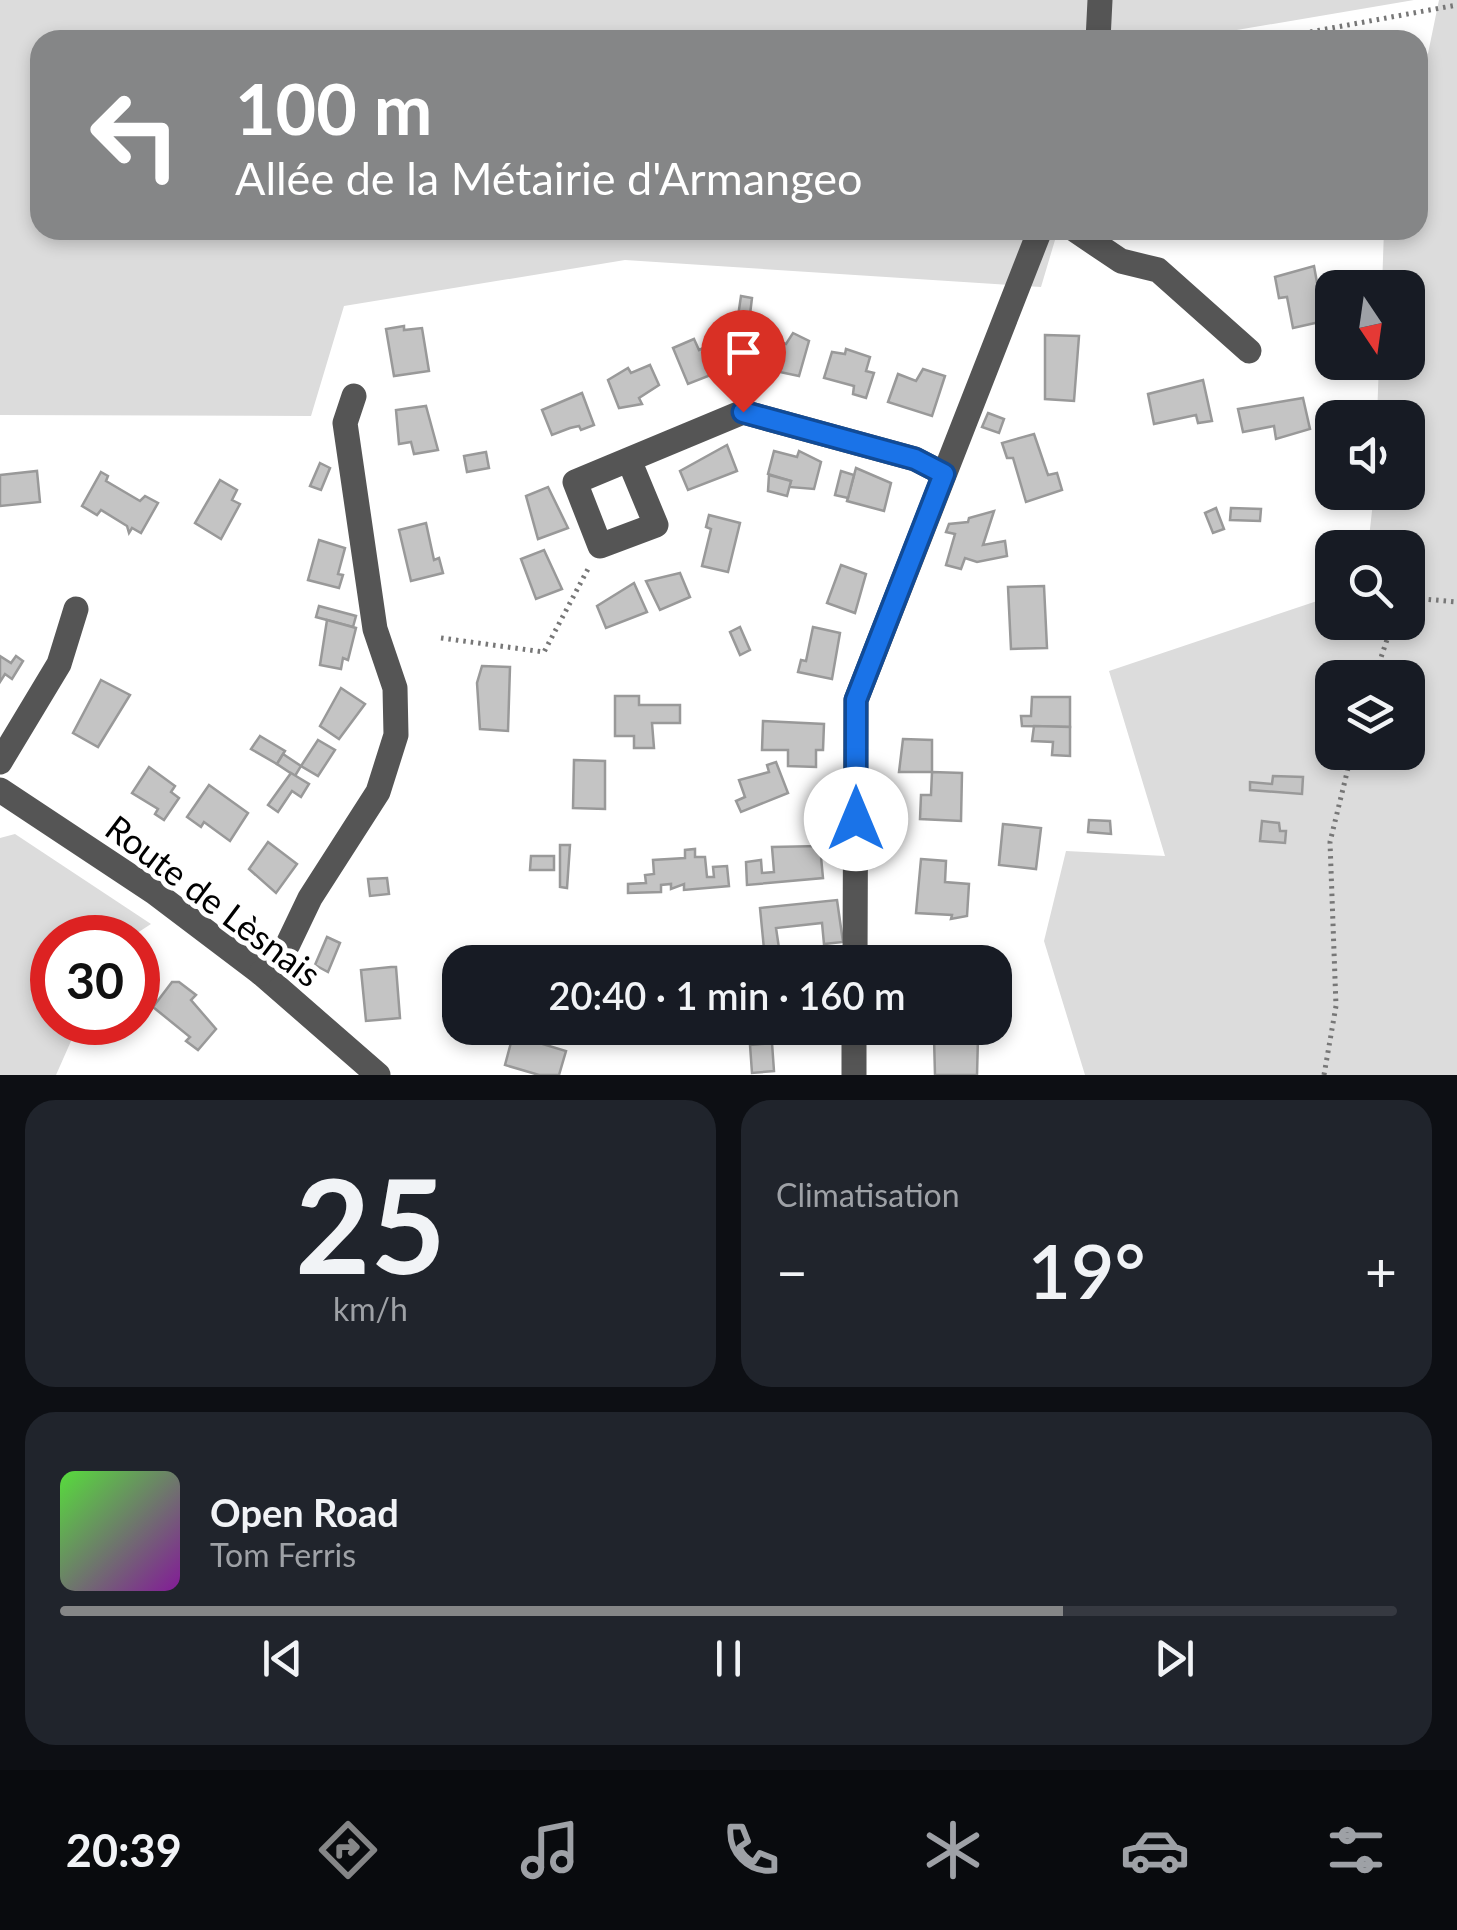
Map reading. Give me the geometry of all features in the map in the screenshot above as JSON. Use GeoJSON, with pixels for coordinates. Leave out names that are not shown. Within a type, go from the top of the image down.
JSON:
{"type":"FeatureCollection","features":[{"type":"Feature","properties":{"kind":"street"},"geometry":{"type":"LineString","coordinates":[[1098,30],[1100,0]]}},
{"type":"Feature","properties":{"kind":"street"},"geometry":{"type":"LineString","coordinates":[[855,945],[856,700],[1036,240]]}},
{"type":"Feature","properties":{"kind":"street"},"geometry":{"type":"LineString","coordinates":[[1089,240],[1121,262],[1158,270],[1249,351]]}},
{"type":"Feature","properties":{"kind":"street"},"geometry":{"type":"LineString","coordinates":[[261,973],[288,944],[310,898],[378,792],[396,735],[395,688],[375,630],[345,423],[354,396]]}},
{"type":"Feature","properties":{"kind":"street"},"geometry":{"type":"LineString","coordinates":[[630,460],[656,526],[600,546],[575,482],[743,412],[915,459],[944,474]]}},
{"type":"Feature","properties":{"kind":"street"},"geometry":{"type":"LineString","coordinates":[[0,762],[59,664],[76,610]]}},
{"type":"Feature","properties":{"kind":"street","name":"Route de Lèsnais"},"geometry":{"type":"LineString","coordinates":[[0,790],[154,892],[261,973],[378,1075]]}},
{"type":"Feature","properties":{"kind":"street"},"geometry":{"type":"LineString","coordinates":[[854,1045],[854,1075]]}},
{"type":"Feature","properties":{"kind":"path"},"geometry":{"type":"LineString","coordinates":[[1323,30],[1457,5]]}},
{"type":"Feature","properties":{"kind":"path"},"geometry":{"type":"LineString","coordinates":[[441,638],[544,652],[600,546]]}},
{"type":"Feature","properties":{"kind":"path"},"geometry":{"type":"LineString","coordinates":[[1425,598],[1457,602]]}},
{"type":"Feature","properties":{"kind":"path"},"geometry":{"type":"LineString","coordinates":[[1324,1075],[1336,1006],[1330,842],[1348,770]]}},
{"type":"Feature","properties":{"kind":"shaded area"},"geometry":{"type":"Polygon","coordinates":[[[0,0],[1414,0],[1237,30],[30,30],[30,240],[1055,240],[1041,287],[625,260],[344,306],[311,416],[0,415],[0,0]]]}},
{"type":"Feature","properties":{"kind":"shaded area"},"geometry":{"type":"Polygon","coordinates":[[[1439,0],[1457,0],[1457,1075],[1085,1075],[1044,941],[1066,851],[1165,856],[1109,671],[1315,602],[1315,640],[1425,640],[1425,530],[1370,530],[1372,510],[1425,510],[1425,400],[1378,400],[1378,380],[1425,380],[1425,270],[1383,270],[1384,240],[1428,240],[1428,53],[1439,0]]]}},
{"type":"Feature","properties":{"kind":"shaded area"},"geometry":{"type":"Polygon","coordinates":[[[15,834],[137,915],[30,915],[30,1045],[69,1045],[56,1075],[0,1075],[0,838],[15,834]]]}},
{"type":"Feature","properties":{"kind":"building"},"geometry":{"type":"Polygon","coordinates":[[[1314,266],[1315,323],[1293,328],[1287,297],[1279,298],[1275,277],[1314,266]]]}},
{"type":"Feature","properties":{"kind":"building"},"geometry":{"type":"Polygon","coordinates":[[[741,296],[752,298],[748,331],[736,330],[741,296]]]}},
{"type":"Feature","properties":{"kind":"building"},"geometry":{"type":"Polygon","coordinates":[[[404,326],[404,330],[422,328],[429,371],[394,376],[386,329],[404,326]]]}},
{"type":"Feature","properties":{"kind":"building"},"geometry":{"type":"Polygon","coordinates":[[[793,333],[809,341],[799,376],[756,367],[765,337],[786,344],[793,333]]]}},
{"type":"Feature","properties":{"kind":"building"},"geometry":{"type":"Polygon","coordinates":[[[1045,335],[1079,336],[1074,401],[1045,399],[1045,335]]]}},
{"type":"Feature","properties":{"kind":"building"},"geometry":{"type":"Polygon","coordinates":[[[694,339],[699,350],[719,341],[731,367],[688,384],[673,348],[694,339]]]}},
{"type":"Feature","properties":{"kind":"building"},"geometry":{"type":"Polygon","coordinates":[[[846,349],[870,357],[866,371],[874,373],[866,398],[853,394],[854,386],[824,378],[832,352],[845,354],[846,349]]]}},
{"type":"Feature","properties":{"kind":"building"},"geometry":{"type":"Polygon","coordinates":[[[650,365],[659,385],[639,398],[642,404],[619,408],[608,380],[628,368],[631,373],[650,365]]]}},
{"type":"Feature","properties":{"kind":"building"},"geometry":{"type":"Polygon","coordinates":[[[923,369],[945,376],[932,416],[888,402],[898,374],[916,381],[923,369]]]}},
{"type":"Feature","properties":{"kind":"building"},"geometry":{"type":"Polygon","coordinates":[[[1203,380],[1212,421],[1198,423],[1196,415],[1154,424],[1148,394],[1203,380]]]}},
{"type":"Feature","properties":{"kind":"building"},"geometry":{"type":"Polygon","coordinates":[[[582,393],[594,425],[552,435],[542,410],[582,393]]]}},
{"type":"Feature","properties":{"kind":"building"},"geometry":{"type":"Polygon","coordinates":[[[1303,398],[1310,429],[1276,439],[1274,426],[1243,432],[1238,409],[1303,398]]]}},
{"type":"Feature","properties":{"kind":"building"},"geometry":{"type":"Polygon","coordinates":[[[426,406],[438,450],[414,454],[411,442],[399,444],[396,410],[426,406]]]}},
{"type":"Feature","properties":{"kind":"building"},"geometry":{"type":"Polygon","coordinates":[[[988,413],[1004,419],[999,433],[982,427],[988,413]]]}},
{"type":"Feature","properties":{"kind":"building"},"geometry":{"type":"Polygon","coordinates":[[[1034,434],[1048,475],[1057,473],[1062,490],[1026,502],[1013,458],[1007,458],[1002,443],[1034,434]]]}},
{"type":"Feature","properties":{"kind":"building"},"geometry":{"type":"Polygon","coordinates":[[[727,445],[737,471],[688,490],[680,471],[727,445]]]}},
{"type":"Feature","properties":{"kind":"building"},"geometry":{"type":"Polygon","coordinates":[[[774,451],[797,457],[799,451],[821,462],[814,489],[789,487],[791,481],[768,474],[774,451]]]}},
{"type":"Feature","properties":{"kind":"building"},"geometry":{"type":"Polygon","coordinates":[[[486,452],[489,468],[467,472],[464,456],[486,452]]]}},
{"type":"Feature","properties":{"kind":"building"},"geometry":{"type":"Polygon","coordinates":[[[320,463],[330,468],[321,490],[310,486],[320,463]]]}},
{"type":"Feature","properties":{"kind":"building"},"geometry":{"type":"Polygon","coordinates":[[[856,468],[891,483],[884,511],[847,501],[856,468]]]}},
{"type":"Feature","properties":{"kind":"building"},"geometry":{"type":"Polygon","coordinates":[[[37,471],[40,502],[0,506],[0,475],[37,471]]]}},
{"type":"Feature","properties":{"kind":"building"},"geometry":{"type":"Polygon","coordinates":[[[841,471],[854,475],[848,498],[835,495],[841,471]]]}},
{"type":"Feature","properties":{"kind":"building"},"geometry":{"type":"Polygon","coordinates":[[[101,472],[108,476],[106,481],[140,501],[145,496],[158,503],[141,533],[132,528],[129,533],[127,526],[101,510],[97,515],[82,506],[101,472]]]}},
{"type":"Feature","properties":{"kind":"building"},"geometry":{"type":"Polygon","coordinates":[[[769,475],[791,481],[787,496],[768,491],[769,475]]]}},
{"type":"Feature","properties":{"kind":"building"},"geometry":{"type":"Polygon","coordinates":[[[220,480],[237,490],[232,500],[240,504],[221,539],[195,523],[220,480]]]}},
{"type":"Feature","properties":{"kind":"building"},"geometry":{"type":"Polygon","coordinates":[[[548,487],[568,528],[538,539],[526,496],[548,487]]]}},
{"type":"Feature","properties":{"kind":"building"},"geometry":{"type":"Polygon","coordinates":[[[1216,508],[1224,529],[1213,533],[1205,513],[1216,508]]]}},
{"type":"Feature","properties":{"kind":"building"},"geometry":{"type":"Polygon","coordinates":[[[1231,508],[1261,509],[1260,521],[1230,520],[1231,508]]]}},
{"type":"Feature","properties":{"kind":"building"},"geometry":{"type":"Polygon","coordinates":[[[994,511],[983,545],[1005,541],[1007,556],[977,562],[965,558],[961,569],[946,565],[955,534],[946,532],[949,524],[968,522],[969,518],[994,511]]]}},
{"type":"Feature","properties":{"kind":"building"},"geometry":{"type":"Polygon","coordinates":[[[709,515],[740,523],[728,572],[702,566],[711,529],[706,527],[709,515]]]}},
{"type":"Feature","properties":{"kind":"building"},"geometry":{"type":"Polygon","coordinates":[[[426,523],[434,560],[439,558],[443,573],[411,581],[399,530],[426,523]]]}},
{"type":"Feature","properties":{"kind":"building"},"geometry":{"type":"Polygon","coordinates":[[[319,540],[345,548],[338,574],[343,575],[339,588],[308,580],[319,540]]]}},
{"type":"Feature","properties":{"kind":"building"},"geometry":{"type":"Polygon","coordinates":[[[544,550],[562,589],[536,599],[521,559],[544,550]]]}},
{"type":"Feature","properties":{"kind":"building"},"geometry":{"type":"Polygon","coordinates":[[[841,565],[866,574],[855,613],[827,603],[841,565]]]}},
{"type":"Feature","properties":{"kind":"building"},"geometry":{"type":"Polygon","coordinates":[[[680,573],[690,597],[660,610],[646,581],[680,573]]]}},
{"type":"Feature","properties":{"kind":"building"},"geometry":{"type":"Polygon","coordinates":[[[634,583],[647,612],[606,628],[597,606],[634,583]]]}},
{"type":"Feature","properties":{"kind":"building"},"geometry":{"type":"Polygon","coordinates":[[[1044,586],[1047,648],[1011,649],[1008,587],[1044,586]]]}},
{"type":"Feature","properties":{"kind":"building"},"geometry":{"type":"Polygon","coordinates":[[[319,606],[356,616],[353,627],[316,617],[319,606]]]}},
{"type":"Feature","properties":{"kind":"building"},"geometry":{"type":"Polygon","coordinates":[[[327,620],[356,628],[348,660],[343,658],[341,669],[320,665],[327,620]]]}},
{"type":"Feature","properties":{"kind":"building"},"geometry":{"type":"Polygon","coordinates":[[[740,627],[750,650],[740,655],[730,632],[740,627]]]}},
{"type":"Feature","properties":{"kind":"building"},"geometry":{"type":"Polygon","coordinates":[[[813,627],[840,633],[832,679],[798,672],[801,660],[806,661],[813,627]]]}},
{"type":"Feature","properties":{"kind":"building"},"geometry":{"type":"Polygon","coordinates":[[[0,656],[11,663],[16,656],[23,661],[12,679],[5,674],[0,682],[0,656]]]}},
{"type":"Feature","properties":{"kind":"building"},"geometry":{"type":"Polygon","coordinates":[[[482,666],[510,667],[508,731],[480,729],[477,683],[482,666]]]}},
{"type":"Feature","properties":{"kind":"building"},"geometry":{"type":"Polygon","coordinates":[[[101,680],[130,695],[98,747],[73,733],[101,680]]]}},
{"type":"Feature","properties":{"kind":"building"},"geometry":{"type":"Polygon","coordinates":[[[341,688],[365,704],[339,739],[320,726],[341,688]]]}},
{"type":"Feature","properties":{"kind":"building"},"geometry":{"type":"Polygon","coordinates":[[[615,696],[639,696],[639,705],[680,705],[680,723],[652,723],[654,748],[634,748],[634,736],[615,736],[615,696]]]}},
{"type":"Feature","properties":{"kind":"building"},"geometry":{"type":"Polygon","coordinates":[[[1032,697],[1070,697],[1070,727],[1022,726],[1021,716],[1031,716],[1032,697]]]}},
{"type":"Feature","properties":{"kind":"building"},"geometry":{"type":"Polygon","coordinates":[[[763,721],[824,724],[823,750],[816,750],[816,767],[788,766],[788,750],[762,750],[763,721]]]}},
{"type":"Feature","properties":{"kind":"building"},"geometry":{"type":"Polygon","coordinates":[[[1034,726],[1070,727],[1070,756],[1052,755],[1053,742],[1032,741],[1034,726]]]}},
{"type":"Feature","properties":{"kind":"building"},"geometry":{"type":"Polygon","coordinates":[[[260,736],[285,751],[277,764],[251,749],[260,736]]]}},
{"type":"Feature","properties":{"kind":"building"},"geometry":{"type":"Polygon","coordinates":[[[903,739],[932,740],[932,772],[899,772],[903,739]]]}},
{"type":"Feature","properties":{"kind":"building"},"geometry":{"type":"Polygon","coordinates":[[[318,740],[335,750],[318,776],[301,766],[318,740]]]}},
{"type":"Feature","properties":{"kind":"building"},"geometry":{"type":"Polygon","coordinates":[[[283,754],[301,766],[295,776],[277,764],[283,754]]]}},
{"type":"Feature","properties":{"kind":"building"},"geometry":{"type":"Polygon","coordinates":[[[574,760],[605,761],[605,809],[573,808],[574,760]]]}},
{"type":"Feature","properties":{"kind":"building"},"geometry":{"type":"Polygon","coordinates":[[[776,762],[788,793],[741,812],[736,801],[745,797],[739,780],[769,772],[767,765],[776,762]]]}},
{"type":"Feature","properties":{"kind":"building"},"geometry":{"type":"Polygon","coordinates":[[[149,767],[175,786],[171,792],[179,798],[164,820],[155,814],[158,809],[132,793],[149,767]]]}},
{"type":"Feature","properties":{"kind":"building"},"geometry":{"type":"Polygon","coordinates":[[[932,772],[962,773],[961,821],[920,819],[921,795],[931,795],[932,772]]]}},
{"type":"Feature","properties":{"kind":"building"},"geometry":{"type":"Polygon","coordinates":[[[291,773],[309,784],[301,797],[292,791],[278,812],[268,805],[291,773]]]}},
{"type":"Feature","properties":{"kind":"building"},"geometry":{"type":"Polygon","coordinates":[[[1273,776],[1303,777],[1302,794],[1250,790],[1250,782],[1272,784],[1273,776]]]}},
{"type":"Feature","properties":{"kind":"building"},"geometry":{"type":"Polygon","coordinates":[[[209,785],[248,813],[230,841],[204,822],[201,827],[187,817],[209,785]]]}},
{"type":"Feature","properties":{"kind":"building"},"geometry":{"type":"Polygon","coordinates":[[[1089,820],[1110,821],[1111,834],[1088,832],[1089,820]]]}},
{"type":"Feature","properties":{"kind":"building"},"geometry":{"type":"Polygon","coordinates":[[[1262,821],[1279,823],[1280,831],[1286,831],[1285,843],[1260,841],[1262,821]]]}},
{"type":"Feature","properties":{"kind":"building"},"geometry":{"type":"Polygon","coordinates":[[[1003,824],[1041,828],[1036,869],[999,865],[1003,824]]]}},
{"type":"Feature","properties":{"kind":"building"},"geometry":{"type":"Polygon","coordinates":[[[268,842],[297,864],[276,893],[249,869],[268,842]]]}},
{"type":"Feature","properties":{"kind":"building"},"geometry":{"type":"Polygon","coordinates":[[[560,845],[570,845],[567,888],[560,887],[560,845]]]}},
{"type":"Feature","properties":{"kind":"building"},"geometry":{"type":"Polygon","coordinates":[[[820,846],[823,878],[747,885],[746,862],[761,860],[762,873],[774,872],[772,847],[820,846]]]}},
{"type":"Feature","properties":{"kind":"building"},"geometry":{"type":"Polygon","coordinates":[[[695,849],[695,857],[705,857],[707,877],[714,877],[713,867],[727,866],[729,886],[684,890],[684,884],[671,889],[671,884],[661,885],[661,892],[628,893],[628,884],[646,883],[645,875],[654,874],[653,860],[685,858],[685,850],[695,849]]]}},
{"type":"Feature","properties":{"kind":"building"},"geometry":{"type":"Polygon","coordinates":[[[531,856],[554,856],[554,870],[530,870],[531,856]]]}},
{"type":"Feature","properties":{"kind":"building"},"geometry":{"type":"Polygon","coordinates":[[[921,859],[946,861],[945,882],[969,884],[967,916],[951,919],[952,915],[916,913],[921,859]]]}},
{"type":"Feature","properties":{"kind":"building"},"geometry":{"type":"Polygon","coordinates":[[[387,878],[389,894],[370,896],[368,879],[387,878]]]}},
{"type":"Feature","properties":{"kind":"building"},"geometry":{"type":"Polygon","coordinates":[[[837,900],[843,942],[824,944],[822,923],[776,928],[779,945],[764,945],[760,908],[837,900]]]}},
{"type":"Feature","properties":{"kind":"building"},"geometry":{"type":"Polygon","coordinates":[[[327,937],[340,943],[328,972],[315,965],[327,937]]]}},
{"type":"Feature","properties":{"kind":"building"},"geometry":{"type":"Polygon","coordinates":[[[396,967],[400,1018],[366,1021],[361,970],[396,967]]]}},
{"type":"Feature","properties":{"kind":"building"},"geometry":{"type":"Polygon","coordinates":[[[172,982],[179,982],[196,995],[191,1000],[216,1029],[198,1050],[186,1041],[190,1037],[160,1013],[160,998],[172,982]]]}},
{"type":"Feature","properties":{"kind":"building"},"geometry":{"type":"Polygon","coordinates":[[[510,1045],[546,1045],[566,1051],[559,1075],[539,1075],[505,1065],[510,1045]]]}},
{"type":"Feature","properties":{"kind":"building"},"geometry":{"type":"Polygon","coordinates":[[[750,1045],[772,1045],[774,1071],[752,1073],[750,1045]]]}},
{"type":"Feature","properties":{"kind":"building"},"geometry":{"type":"Polygon","coordinates":[[[934,1045],[978,1045],[977,1075],[935,1075],[934,1045]]]}},
{"type":"Feature","properties":{"kind":"route"},"geometry":{"type":"LineString","coordinates":[[743,412],[915,459],[944,474],[856,700],[856,819]]}}]}
